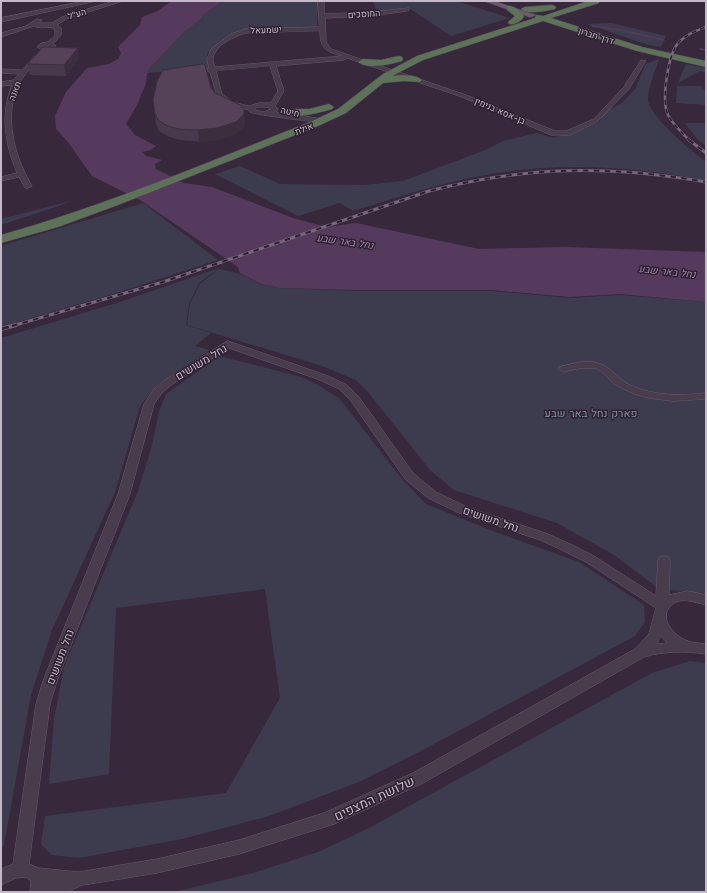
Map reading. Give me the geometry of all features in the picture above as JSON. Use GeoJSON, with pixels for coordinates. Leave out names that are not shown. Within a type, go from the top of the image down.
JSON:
{"type":"FeatureCollection","features":[{"type":"Feature","properties":{"kind":"highway","name":"אילת"},"geometry":{"type":"LineString","coordinates":[[564,8],[577,1]]}},
{"type":"Feature","properties":{"kind":"highway","name":"אילת"},"geometry":{"type":"LineString","coordinates":[[1,239],[60,222],[114,203],[323,121],[342,110],[382,72],[399,59],[423,50],[564,8],[596,1]]}},
{"type":"Feature","properties":{"kind":"highway"},"geometry":{"type":"LineString","coordinates":[[510,8],[517,12],[520,17],[514,24]]}},
{"type":"Feature","properties":{"kind":"highway"},"geometry":{"type":"LineString","coordinates":[[525,8],[564,8],[563,16],[571,26]]}},
{"type":"Feature","properties":{"kind":"highway","name":"דרך חברון"},"geometry":{"type":"LineString","coordinates":[[541,16],[640,50],[706,64]]}},
{"type":"Feature","properties":{"kind":"highway"},"geometry":{"type":"LineString","coordinates":[[514,24],[571,26]]}},
{"type":"Feature","properties":{"kind":"highway","name":"אילת"},"geometry":{"type":"LineString","coordinates":[[382,72],[514,24]]}},
{"type":"Feature","properties":{"kind":"highway","name":"דרך חברון"},"geometry":{"type":"LineString","coordinates":[[571,26],[706,60]]}},
{"type":"Feature","properties":{"kind":"highway"},"geometry":{"type":"LineString","coordinates":[[357,60],[381,62],[399,59]]}},
{"type":"Feature","properties":{"kind":"highway"},"geometry":{"type":"LineString","coordinates":[[357,60],[369,68],[394,78],[419,79]]}},
{"type":"Feature","properties":{"kind":"highway"},"geometry":{"type":"LineString","coordinates":[[410,62],[408,65],[408,71],[419,79]]}},
{"type":"Feature","properties":{"kind":"highway","name":"אילת"},"geometry":{"type":"LineString","coordinates":[[1,230],[103,196],[290,126],[336,103],[349,93]]}},
{"type":"Feature","properties":{"kind":"highway"},"geometry":{"type":"LineString","coordinates":[[277,110],[309,112],[336,103]]}},
{"type":"Feature","properties":{"kind":"highway"},"geometry":{"type":"LineString","coordinates":[[277,110],[294,120],[290,126]]}},
{"type":"Feature","properties":{"kind":"main road","name":"דרך חברון"},"geometry":{"type":"LineString","coordinates":[[487,1],[541,16]]}},
{"type":"Feature","properties":{"kind":"main road","name":"דרך חברון"},"geometry":{"type":"LineString","coordinates":[[501,1],[525,8],[541,16]]}},
{"type":"Feature","properties":{"kind":"street"},"geometry":{"type":"LineString","coordinates":[[1,20],[93,1]]}},
{"type":"Feature","properties":{"kind":"street","name":"הע\"ל"},"geometry":{"type":"LineString","coordinates":[[34,23],[40,20],[111,1]]}},
{"type":"Feature","properties":{"kind":"street","name":"הע\"ל"},"geometry":{"type":"LineString","coordinates":[[42,27],[55,24],[120,1]]}},
{"type":"Feature","properties":{"kind":"street"},"geometry":{"type":"LineString","coordinates":[[321,1],[323,44],[329,50],[357,60]]}},
{"type":"Feature","properties":{"kind":"street","name":"המוסכים"},"geometry":{"type":"LineString","coordinates":[[322,16],[372,14],[406,9]]}},
{"type":"Feature","properties":{"kind":"street"},"geometry":{"type":"LineString","coordinates":[[47,19],[55,24]]}},
{"type":"Feature","properties":{"kind":"street"},"geometry":{"type":"LineString","coordinates":[[1,35],[34,23],[36,26],[42,27]]}},
{"type":"Feature","properties":{"kind":"street","name":"תאנה"},"geometry":{"type":"LineString","coordinates":[[28,186],[20,175],[15,163],[10,141],[8,120],[9,108],[17,82],[46,46],[58,38],[60,33],[55,24]]}},
{"type":"Feature","properties":{"kind":"street"},"geometry":{"type":"LineString","coordinates":[[1,38],[42,27]]}},
{"type":"Feature","properties":{"kind":"street","name":"ישמעאל"},"geometry":{"type":"LineString","coordinates":[[212,70],[210,59],[214,49],[241,32],[252,30],[322,29]]}},
{"type":"Feature","properties":{"kind":"street"},"geometry":{"type":"LineString","coordinates":[[328,60],[333,58],[336,53]]}},
{"type":"Feature","properties":{"kind":"street"},"geometry":{"type":"LineString","coordinates":[[272,65],[328,60],[357,60]]}},
{"type":"Feature","properties":{"kind":"street"},"geometry":{"type":"LineString","coordinates":[[196,71],[357,60]]}},
{"type":"Feature","properties":{"kind":"street","name":"בן-אסא בנימין"},"geometry":{"type":"LineString","coordinates":[[357,60],[382,72],[419,79],[554,133],[567,133],[596,120],[627,88],[643,61]]}},
{"type":"Feature","properties":{"kind":"street"},"geometry":{"type":"LineString","coordinates":[[272,65],[281,91],[277,99],[277,110]]}},
{"type":"Feature","properties":{"kind":"street","name":"חיטה"},"geometry":{"type":"LineString","coordinates":[[212,70],[219,95],[230,103],[257,106],[323,121]]}},
{"type":"Feature","properties":{"kind":"street"},"geometry":{"type":"LineString","coordinates":[[1,71],[25,72]]}},
{"type":"Feature","properties":{"kind":"street"},"geometry":{"type":"LineString","coordinates":[[1,84],[17,82]]}},
{"type":"Feature","properties":{"kind":"street"},"geometry":{"type":"LineString","coordinates":[[257,106],[277,99]]}},
{"type":"Feature","properties":{"kind":"street","name":"חיטה"},"geometry":{"type":"LineString","coordinates":[[257,106],[258,113],[277,110]]}},
{"type":"Feature","properties":{"kind":"street"},"geometry":{"type":"LineString","coordinates":[[1,109],[9,108]]}},
{"type":"Feature","properties":{"kind":"street"},"geometry":{"type":"LineString","coordinates":[[1,179],[20,175]]}},
{"type":"Feature","properties":{"kind":"street","name":"נחל משושים"},"geometry":{"type":"LineString","coordinates":[[20,869],[42,704],[58,659],[124,494],[149,404],[158,391],[166,384],[228,344],[324,378],[343,387],[355,399],[409,476],[432,495],[463,510],[544,537],[566,546],[590,559],[662,606]]}},
{"type":"Feature","properties":{"kind":"street"},"geometry":{"type":"LineString","coordinates":[[563,369],[585,365],[595,365],[605,369],[618,382],[644,392],[674,397],[706,396]]}},
{"type":"Feature","properties":{"kind":"street","name":"שלושת המצפים"},"geometry":{"type":"LineString","coordinates":[[639,653],[648,645],[657,633],[659,622],[658,613],[662,606],[664,560]]}},
{"type":"Feature","properties":{"kind":"street"},"geometry":{"type":"LineString","coordinates":[[662,606],[669,600],[678,597],[689,596],[706,600]]}},
{"type":"Feature","properties":{"kind":"street"},"geometry":{"type":"LineString","coordinates":[[659,622],[663,630],[670,637],[700,649]]}},
{"type":"Feature","properties":{"kind":"street","name":"שלושת המצפים"},"geometry":{"type":"LineString","coordinates":[[46,892],[83,878],[201,857],[274,837],[328,819],[418,778],[639,653],[654,648],[669,646],[700,649]]}},
{"type":"Feature","properties":{"kind":"street"},"geometry":{"type":"LineString","coordinates":[[1,878],[12,871],[20,869]]}},
{"type":"Feature","properties":{"kind":"street","name":"שלושת המצפים"},"geometry":{"type":"LineString","coordinates":[[20,869],[26,869],[36,875],[83,878]]}},
{"type":"Feature","properties":{"kind":"street"},"geometry":{"type":"LineString","coordinates":[[36,875],[40,885],[38,892]]}},
{"type":"Feature","properties":{"kind":"green space"},"geometry":{"type":"Polygon","coordinates":[[[223,1],[318,1],[317,27],[243,30],[211,49],[207,54],[209,68],[147,73],[148,70],[184,32],[200,20],[204,14],[223,1]]]}},
{"type":"Feature","properties":{"kind":"green space"},"geometry":{"type":"Polygon","coordinates":[[[362,1],[456,1],[510,18],[451,36],[409,8],[378,12],[373,2],[362,1]]]}},
{"type":"Feature","properties":{"kind":"green space"},"geometry":{"type":"Polygon","coordinates":[[[611,23],[666,36],[661,47],[648,45],[587,24],[611,23]]]}},
{"type":"Feature","properties":{"kind":"green space"},"geometry":{"type":"Polygon","coordinates":[[[659,59],[649,90],[648,99],[650,106],[662,123],[672,133],[706,162],[706,181],[653,172],[599,167],[518,170],[456,181],[353,211],[340,203],[298,216],[215,174],[240,166],[280,184],[364,185],[403,181],[488,149],[503,141],[537,133],[553,138],[599,122],[607,110],[621,104],[635,89],[646,64],[659,59]]]}},
{"type":"Feature","properties":{"kind":"green space"},"geometry":{"type":"Polygon","coordinates":[[[686,64],[706,68],[706,73],[700,71],[678,83],[686,64]]]}},
{"type":"Feature","properties":{"kind":"green space"},"geometry":{"type":"Polygon","coordinates":[[[677,86],[701,86],[706,92],[706,105],[676,103],[677,86]]]}},
{"type":"Feature","properties":{"kind":"green space"},"geometry":{"type":"Polygon","coordinates":[[[685,123],[706,123],[706,146],[697,139],[685,123]]]}},
{"type":"Feature","properties":{"kind":"green space"},"geometry":{"type":"Polygon","coordinates":[[[74,200],[53,208],[1,225],[1,219],[74,200]]]}},
{"type":"Feature","properties":{"kind":"green space"},"geometry":{"type":"Polygon","coordinates":[[[143,203],[218,260],[113,294],[1,327],[1,246],[143,203]]]}},
{"type":"Feature","properties":{"kind":"green space"},"geometry":{"type":"Polygon","coordinates":[[[219,268],[199,283],[189,304],[186,325],[211,333],[195,346],[210,350],[157,385],[140,406],[115,492],[52,630],[31,695],[4,845],[1,848],[1,338],[120,302],[219,268]]]}},
{"type":"Feature","properties":{"kind":"green space","name":"פארק נחל באר שבע"},"geometry":{"type":"Polygon","coordinates":[[[219,269],[240,274],[260,284],[279,288],[358,291],[491,291],[571,298],[620,295],[706,302],[706,595],[685,591],[659,589],[614,555],[557,523],[454,490],[430,470],[368,392],[356,380],[322,366],[187,325],[190,304],[200,284],[219,269]]]}},
{"type":"Feature","properties":{"kind":"green space"},"geometry":{"type":"Polygon","coordinates":[[[220,356],[301,377],[318,385],[340,399],[401,478],[426,504],[490,530],[579,562],[644,605],[645,622],[635,636],[419,752],[359,782],[269,816],[182,839],[79,858],[51,855],[41,844],[45,816],[226,793],[280,698],[265,589],[116,608],[109,774],[49,784],[54,719],[64,667],[138,491],[151,449],[159,412],[166,394],[220,356]]]}},
{"type":"Feature","properties":{"kind":"green space"},"geometry":{"type":"Polygon","coordinates":[[[690,661],[706,663],[706,892],[174,892],[253,873],[318,852],[369,828],[652,673],[690,661]]]}},
{"type":"Feature","properties":{"kind":"water","name":"נחל באר שבע"},"geometry":{"type":"Polygon","coordinates":[[[171,1],[223,1],[204,14],[200,20],[184,32],[148,70],[145,86],[137,105],[126,124],[135,135],[156,146],[151,150],[142,152],[146,156],[162,160],[155,164],[156,169],[184,183],[212,187],[293,218],[326,227],[356,223],[479,249],[567,247],[706,252],[706,302],[620,294],[570,297],[491,290],[358,290],[280,288],[261,284],[240,273],[238,267],[140,200],[92,176],[68,142],[56,129],[55,116],[66,92],[87,68],[109,64],[118,59],[121,53],[118,47],[140,25],[142,17],[158,11],[171,1]]]}},
{"type":"Feature","properties":{"kind":"building"},"geometry":{"type":"Polygon","coordinates":[[[43,47],[78,48],[64,65],[28,64],[43,47]]]}},
{"type":"Feature","properties":{"kind":"building"},"geometry":{"type":"Polygon","coordinates":[[[203,64],[205,65],[211,88],[215,93],[240,105],[244,110],[244,114],[236,122],[217,128],[198,130],[179,129],[168,126],[158,120],[155,113],[153,100],[157,81],[163,70],[203,64]]]}},
{"type":"Feature","properties":{"kind":"waterway"},"geometry":{"type":"LineString","coordinates":[[592,26],[621,30],[664,40]]}},
{"type":"Feature","properties":{"kind":"waterway"},"geometry":{"type":"LineString","coordinates":[[700,49],[706,50]]}},
{"type":"Feature","properties":{"kind":"railway"},"geometry":{"type":"LineString","coordinates":[[689,140],[668,115],[665,99],[667,77],[672,56],[679,42],[695,31],[706,27]]}},
{"type":"Feature","properties":{"kind":"railway"},"geometry":{"type":"LineString","coordinates":[[689,140],[706,153]]}},
{"type":"Feature","properties":{"kind":"railway"},"geometry":{"type":"LineString","coordinates":[[12,326],[163,282],[429,191],[465,183],[500,177],[567,171],[635,173],[670,176],[706,182]]}},
{"type":"Feature","properties":{"kind":"railway"},"geometry":{"type":"LineString","coordinates":[[1,329],[16,325]]}}]}
